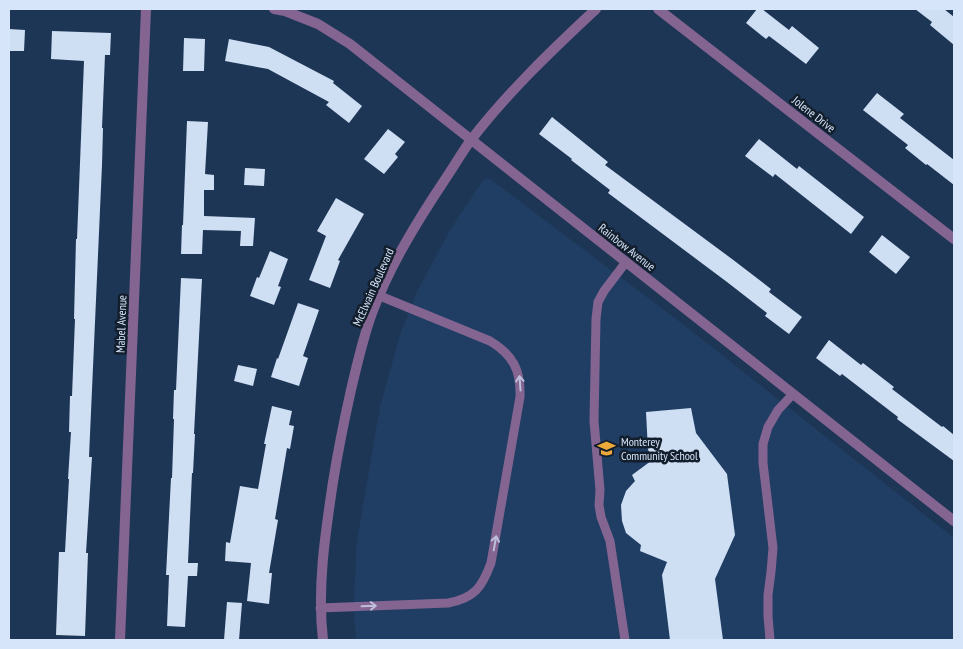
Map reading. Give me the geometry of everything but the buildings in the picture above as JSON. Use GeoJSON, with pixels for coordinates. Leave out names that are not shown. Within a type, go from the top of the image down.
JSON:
{"type":"FeatureCollection","features":[{"type":"Feature","properties":{"kind":"street","name":"Mabel Avenue"},"geometry":{"type":"LineString","coordinates":[[120,640],[146,9]]}},
{"type":"Feature","properties":{"kind":"street","name":"Rainbow Avenue"},"geometry":{"type":"LineString","coordinates":[[274,9],[285,11],[318,24],[350,44],[954,521]]}},
{"type":"Feature","properties":{"kind":"street","name":"McElwain Boulevard"},"geometry":{"type":"LineString","coordinates":[[322,640],[320,608],[326,526],[338,447],[360,352],[372,313],[390,273],[427,207],[471,140],[511,94],[596,9]]}},
{"type":"Feature","properties":{"kind":"street","name":"Jolene Drive"},"geometry":{"type":"LineString","coordinates":[[658,9],[954,239]]}},
{"type":"Feature","properties":{"kind":"lane"},"geometry":{"type":"LineString","coordinates":[[625,640],[610,541],[601,517],[599,505],[600,490],[594,421],[598,302],[604,290],[626,262]]}},
{"type":"Feature","properties":{"kind":"lane"},"geometry":{"type":"LineString","coordinates":[[320,608],[448,603],[462,600],[475,592],[482,583],[491,562],[520,397],[521,385],[519,374],[514,363],[501,347],[380,296]]}},
{"type":"Feature","properties":{"kind":"lane"},"geometry":{"type":"LineString","coordinates":[[770,640],[768,595],[773,548],[763,463],[763,444],[768,427],[778,410],[793,394]]}},
{"type":"Feature","properties":{"kind":"shaded area","name":"Monterey Community School"},"geometry":{"type":"Polygon","coordinates":[[[484,179],[490,179],[680,322],[954,538],[954,640],[356,640],[354,613],[357,541],[380,407],[400,335],[417,292],[450,230],[484,179]]]}},
{"type":"Feature","properties":{"kind":"place","name":"Monterey Community School"},"geometry":{"type":"Point","coordinates":[607,448]}}]}
